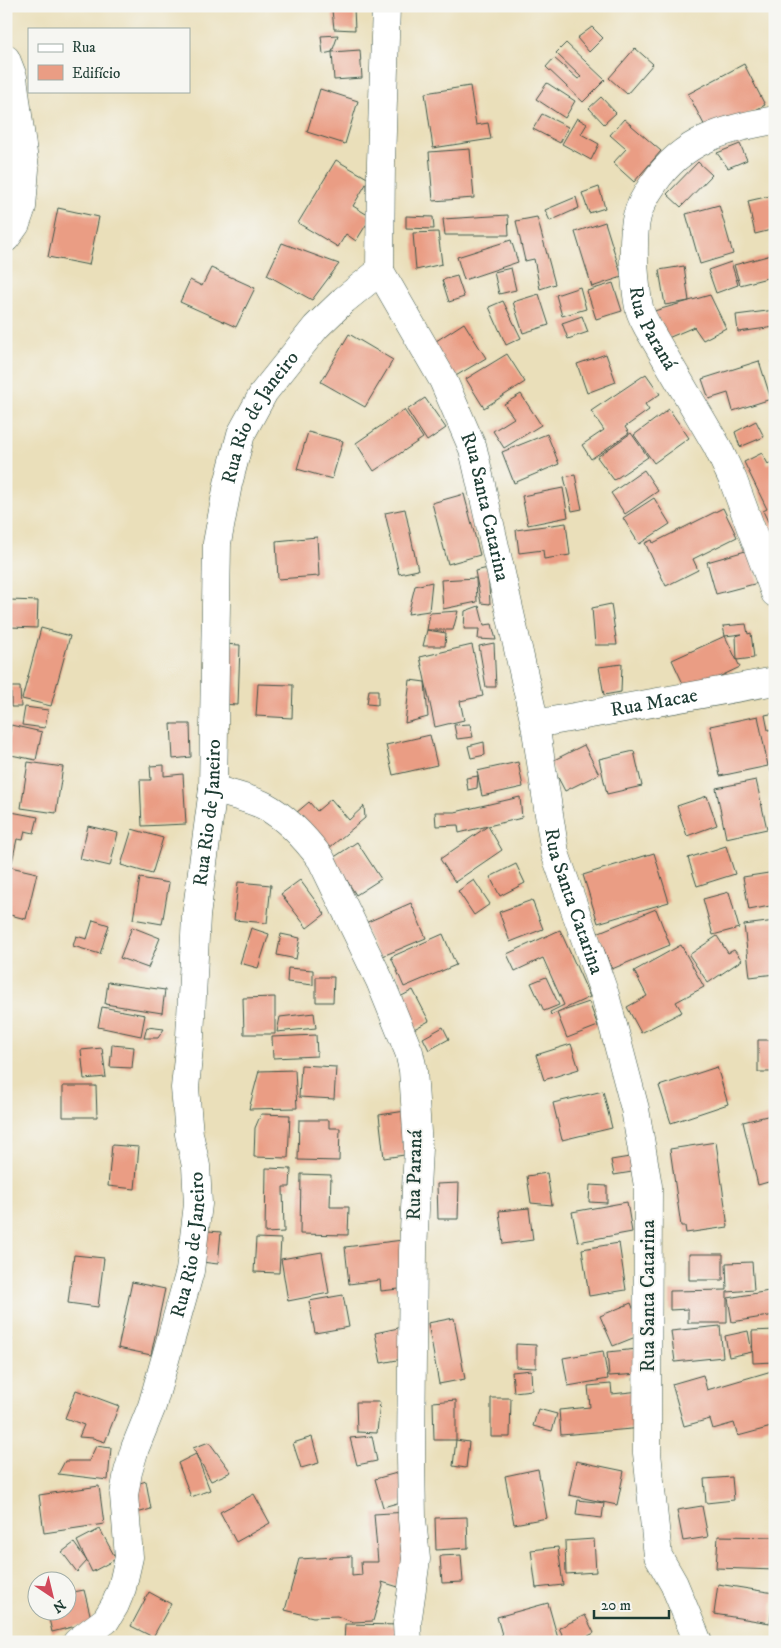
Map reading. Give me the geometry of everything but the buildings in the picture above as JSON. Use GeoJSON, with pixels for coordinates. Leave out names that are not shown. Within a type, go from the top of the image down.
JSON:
{"type":"FeatureCollection","features":[{"type":"Feature","properties":{"kind":"street"},"geometry":{"type":"LineString","coordinates":[[380,271],[386,6]]}},
{"type":"Feature","properties":{"kind":"street"},"geometry":{"type":"LineString","coordinates":[[6,59],[13,77],[12,120],[25,169],[22,207],[16,224],[6,238]]}},
{"type":"Feature","properties":{"kind":"street","name":"Rua Paraná"},"geometry":{"type":"LineString","coordinates":[[775,120],[706,138],[688,147],[672,160],[645,195],[637,216],[634,240],[639,309],[648,328],[717,446],[733,480],[775,593]]}},
{"type":"Feature","properties":{"kind":"street","name":"Rua Santa Catarina"},"geometry":{"type":"LineString","coordinates":[[380,271],[442,380],[473,450],[535,724],[554,853],[605,995],[634,1110],[648,1186],[647,1453],[658,1556],[674,1584],[698,1642]]}},
{"type":"Feature","properties":{"kind":"street","name":"Rua Rio de Janeiro"},"geometry":{"type":"LineString","coordinates":[[77,1642],[106,1620],[116,1605],[122,1588],[129,1557],[124,1494],[128,1472],[135,1448],[152,1406],[190,1271],[198,1204],[196,1166],[189,1134],[186,1088],[196,916],[213,788],[217,543],[228,484],[241,434],[264,392],[316,327],[344,300],[380,271]]}},
{"type":"Feature","properties":{"kind":"street","name":"Rua Macae"},"geometry":{"type":"LineString","coordinates":[[535,724],[775,681]]}},
{"type":"Feature","properties":{"kind":"street","name":"Rua Paraná"},"geometry":{"type":"LineString","coordinates":[[213,788],[264,806],[288,822],[308,841],[321,859],[380,981],[409,1052],[413,1070],[418,1148],[413,1251],[411,1458],[412,1519],[416,1559],[407,1624],[408,1642]]}}]}
